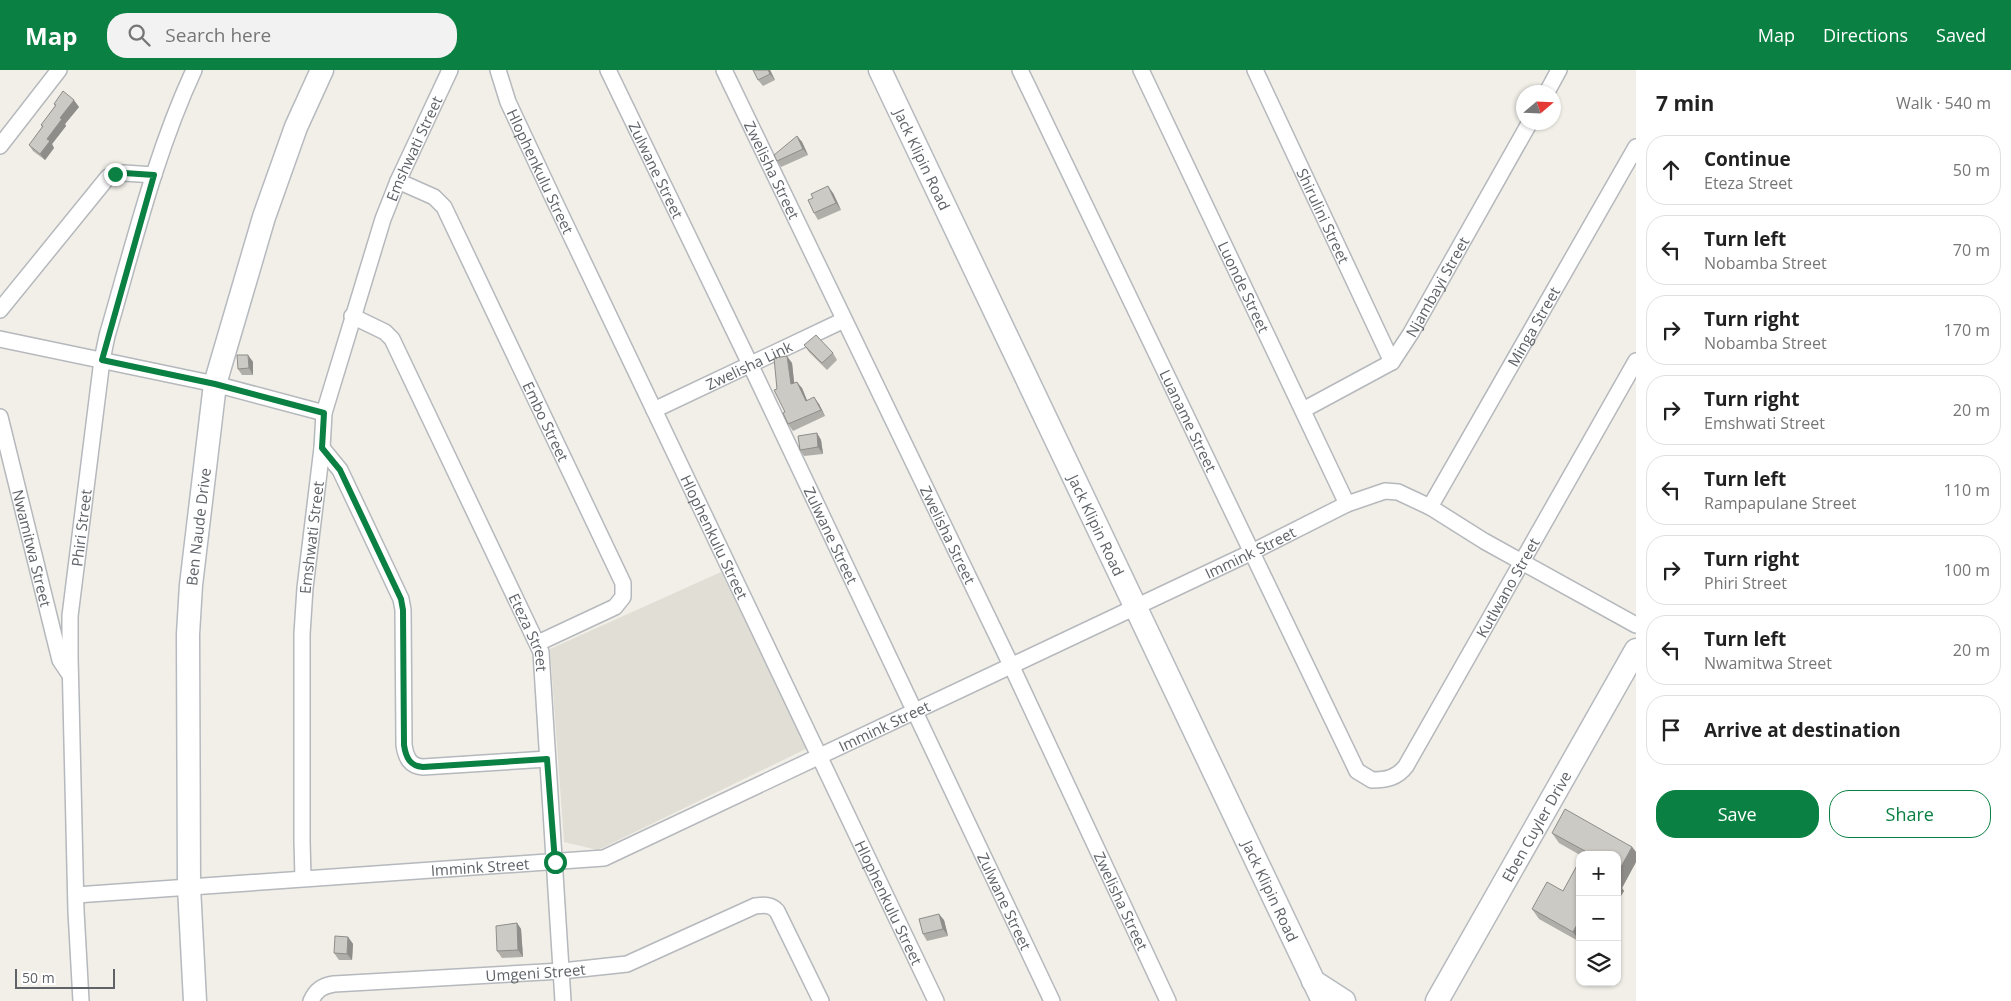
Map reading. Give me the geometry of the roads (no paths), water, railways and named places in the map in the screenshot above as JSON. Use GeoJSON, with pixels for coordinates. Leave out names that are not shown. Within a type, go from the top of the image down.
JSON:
{"type":"FeatureCollection","features":[{"type":"Feature","properties":{"kind":"street"},"geometry":{"type":"LineString","coordinates":[[0,146],[59,70]]}},
{"type":"Feature","properties":{"kind":"street","name":"Phiri Street"},"geometry":{"type":"LineString","coordinates":[[82,1001],[76,895],[70,616],[102,360],[154,175],[180,102],[194,70]]}},
{"type":"Feature","properties":{"kind":"street","name":"Ben Naude Drive"},"geometry":{"type":"LineString","coordinates":[[195,1001],[188,887],[188,634],[191,585],[215,384],[264,217],[296,127],[322,70]]}},
{"type":"Feature","properties":{"kind":"street","name":"Emshwati Street"},"geometry":{"type":"LineString","coordinates":[[304,878],[302,841],[302,634],[304,588],[322,448],[324,413],[383,219],[398,181],[450,70]]}},
{"type":"Feature","properties":{"kind":"street","name":"Hlophenkulu Street"},"geometry":{"type":"LineString","coordinates":[[498,70],[508,102],[936,1001]]}},
{"type":"Feature","properties":{"kind":"street","name":"Zulwane Street"},"geometry":{"type":"LineString","coordinates":[[608,70],[750,364],[1052,1001]]}},
{"type":"Feature","properties":{"kind":"street","name":"Zwelisha Street"},"geometry":{"type":"LineString","coordinates":[[724,70],[1011,665],[1168,1001]]}},
{"type":"Feature","properties":{"kind":"street","name":"Jack Klipin Road"},"geometry":{"type":"LineString","coordinates":[[880,70],[1313,980]]}},
{"type":"Feature","properties":{"kind":"street","name":"Luaname Street"},"geometry":{"type":"LineString","coordinates":[[1020,70],[1357,771]]}},
{"type":"Feature","properties":{"kind":"street","name":"Luonde Street"},"geometry":{"type":"LineString","coordinates":[[1141,70],[1347,504]]}},
{"type":"Feature","properties":{"kind":"street","name":"Shirulini Street"},"geometry":{"type":"LineString","coordinates":[[1255,70],[1392,362]]}},
{"type":"Feature","properties":{"kind":"street"},"geometry":{"type":"LineString","coordinates":[[1551,85],[1559,70]]}},
{"type":"Feature","properties":{"kind":"street","name":"Njambayi Street"},"geometry":{"type":"LineString","coordinates":[[1303,410],[1392,362],[1411,333],[1525,130]]}},
{"type":"Feature","properties":{"kind":"street","name":"Minga Street"},"geometry":{"type":"LineString","coordinates":[[1430,507],[1636,147]]}},
{"type":"Feature","properties":{"kind":"street"},"geometry":{"type":"LineString","coordinates":[[0,310],[108,177],[124,173],[154,175]]}},
{"type":"Feature","properties":{"kind":"street","name":"Embo Street"},"geometry":{"type":"LineString","coordinates":[[398,181],[434,197],[444,207],[623,583],[623,597],[615,607],[538,642]]}},
{"type":"Feature","properties":{"kind":"street","name":"Eteza Street"},"geometry":{"type":"LineString","coordinates":[[352,316],[384,332],[392,340],[538,642],[542,655],[563,1001]]}},
{"type":"Feature","properties":{"kind":"street","name":"Zwelisha Link"},"geometry":{"type":"LineString","coordinates":[[654,410],[844,320]]}},
{"type":"Feature","properties":{"kind":"street"},"geometry":{"type":"LineString","coordinates":[[0,339],[215,384],[324,413]]}},
{"type":"Feature","properties":{"kind":"street","name":"Kutlwano Street"},"geometry":{"type":"LineString","coordinates":[[1357,771],[1372,780],[1393,777],[1402,772],[1636,361]]}},
{"type":"Feature","properties":{"kind":"street","name":"Nwamitwa Street"},"geometry":{"type":"LineString","coordinates":[[0,417],[54,640],[60,660],[72,678]]}},
{"type":"Feature","properties":{"kind":"street"},"geometry":{"type":"LineString","coordinates":[[322,448],[340,470],[401,599],[403,610],[404,745],[408,760],[413,765],[423,767],[547,759]]}},
{"type":"Feature","properties":{"kind":"street","name":"Immink Street"},"geometry":{"type":"LineString","coordinates":[[76,895],[304,878],[599,860],[1136,605],[1252,552],[1347,504],[1391,490],[1405,494],[1430,507],[1484,541],[1636,625]]}},
{"type":"Feature","properties":{"kind":"street","name":"Eben Cuyler Drive"},"geometry":{"type":"LineString","coordinates":[[1435,998],[1636,650]]}},
{"type":"Feature","properties":{"kind":"street","name":"Umgeni Street"},"geometry":{"type":"LineString","coordinates":[[311,1001],[318,990],[334,984],[562,971],[634,962],[755,906],[769,905],[777,911],[821,1001]]}},
{"type":"Feature","properties":{"kind":"street"},"geometry":{"type":"LineString","coordinates":[[1313,980],[1323,1001]]}},
{"type":"Feature","properties":{"kind":"street"},"geometry":{"type":"LineString","coordinates":[[1313,980],[1344,1001]]}}]}
